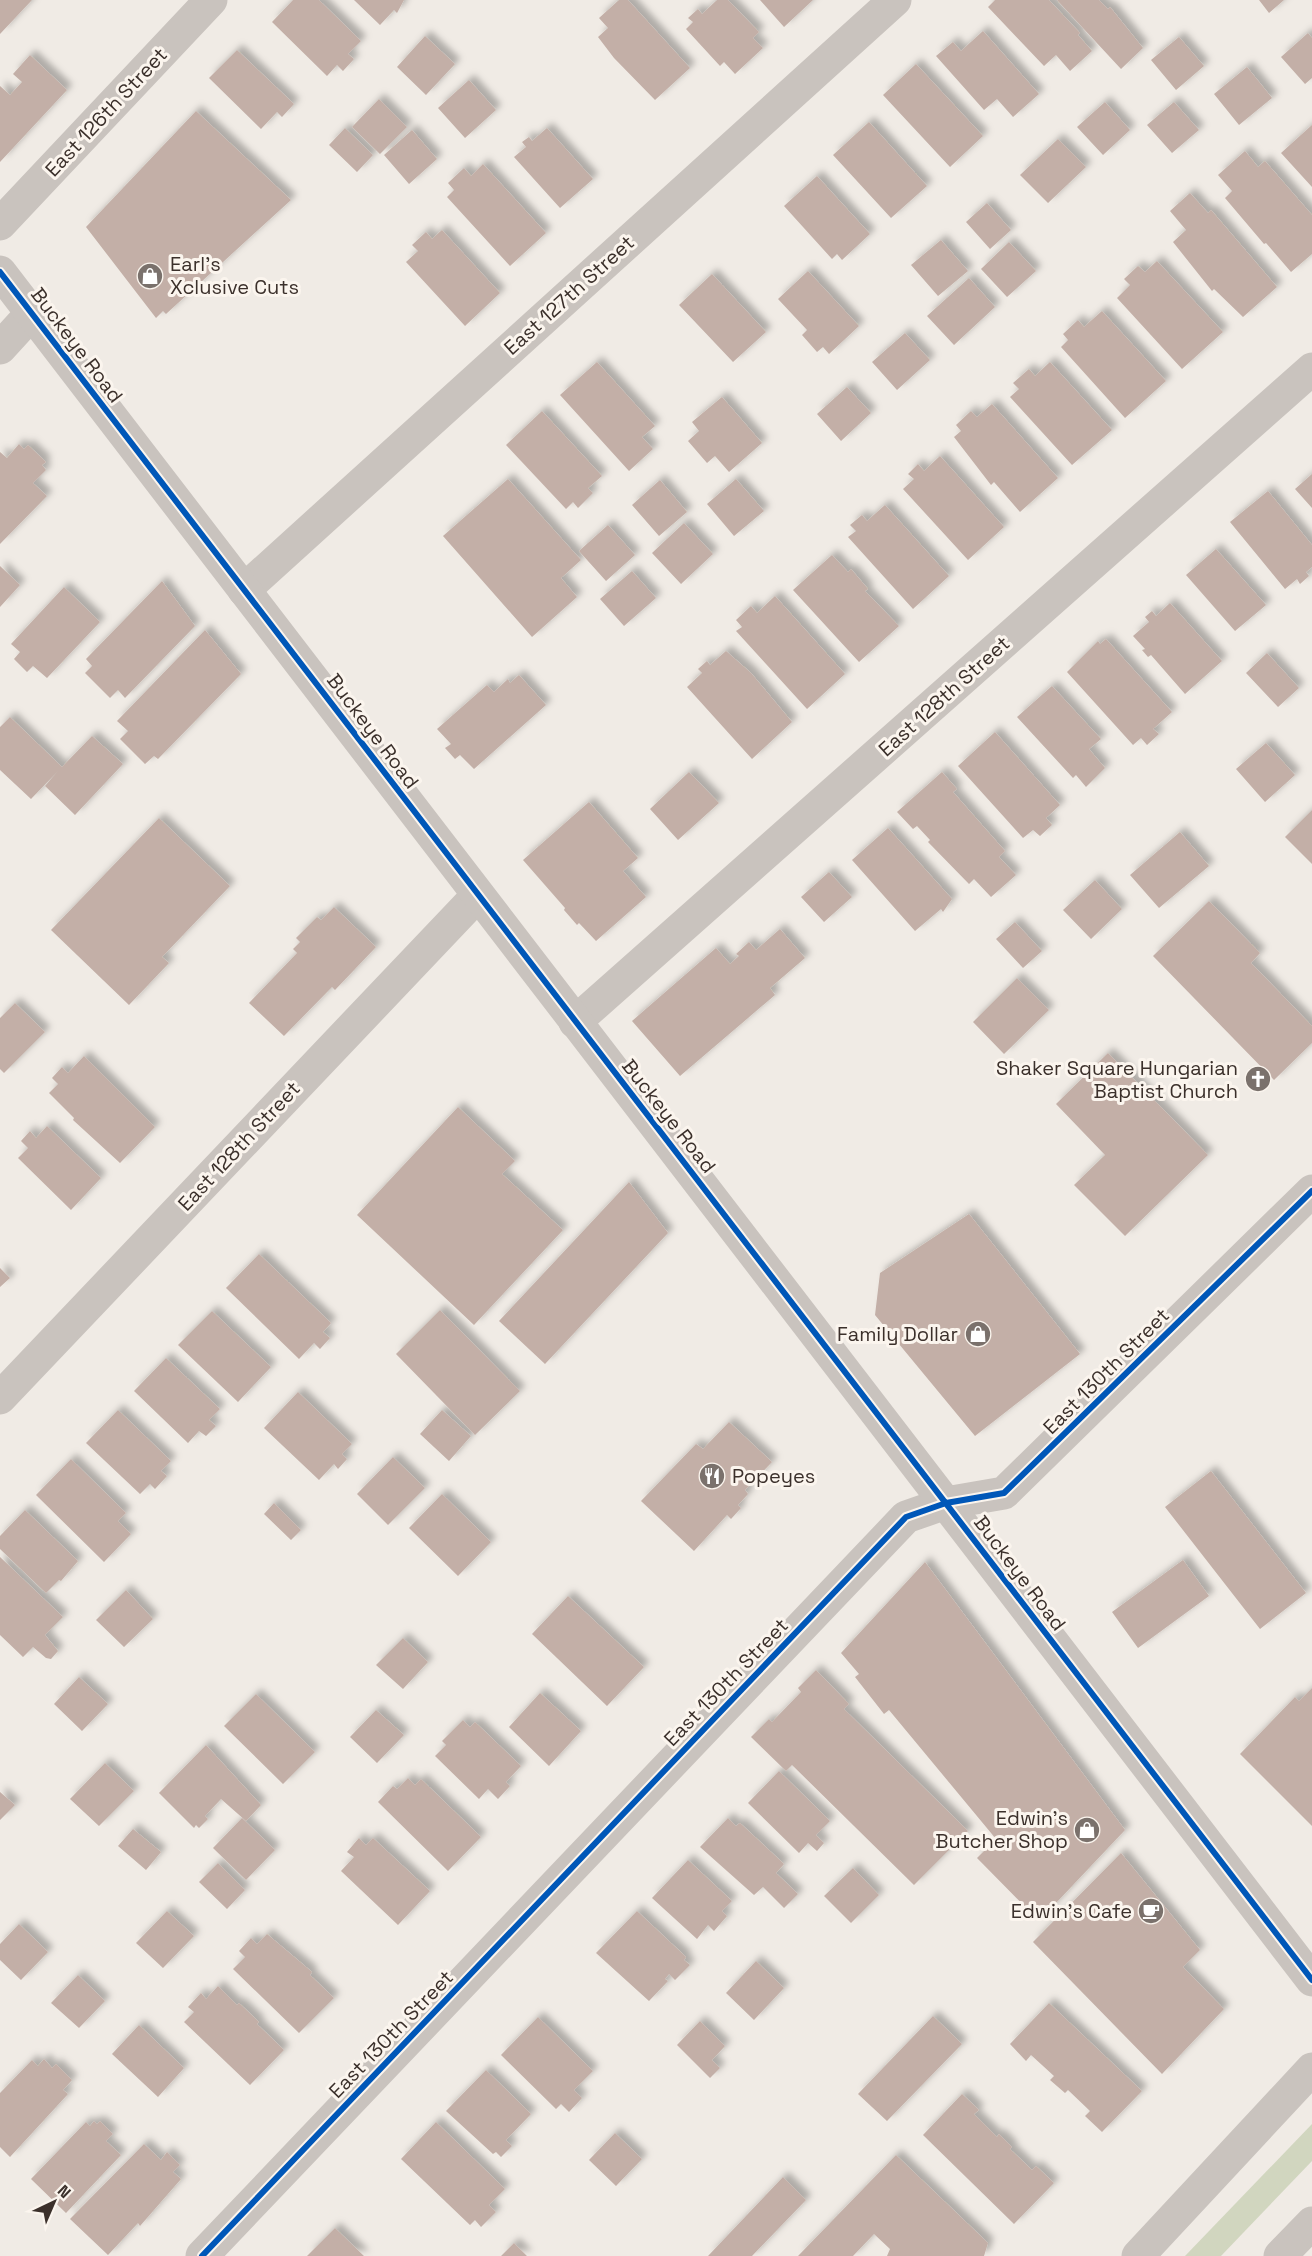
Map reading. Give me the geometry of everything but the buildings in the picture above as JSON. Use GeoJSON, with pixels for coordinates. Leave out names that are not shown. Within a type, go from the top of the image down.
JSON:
{"type":"FeatureCollection","features":[{"type":"Feature","properties":{"kind":"street","name":"East 126th Street"},"geometry":{"type":"LineString","coordinates":[[0,224],[211,0]]}},
{"type":"Feature","properties":{"kind":"street","name":"East 127th Street"},"geometry":{"type":"LineString","coordinates":[[244,590],[895,0]]}},
{"type":"Feature","properties":{"kind":"street","name":"Buckeye Road"},"geometry":{"type":"LineString","coordinates":[[0,272],[1312,1980]]}},
{"type":"Feature","properties":{"kind":"street"},"geometry":{"type":"LineString","coordinates":[[0,348],[32,313]]}},
{"type":"Feature","properties":{"kind":"street","name":"East 128th Street"},"geometry":{"type":"LineString","coordinates":[[575,1022],[1312,369]]}},
{"type":"Feature","properties":{"kind":"street","name":"East 128th Street"},"geometry":{"type":"LineString","coordinates":[[0,1398],[478,895]]}},
{"type":"Feature","properties":{"kind":"street","name":"East 130th Street"},"geometry":{"type":"LineString","coordinates":[[202,2256],[906,1517],[946,1503],[1004,1493],[1312,1191]]}},
{"type":"Feature","properties":{"kind":"street"},"geometry":{"type":"LineString","coordinates":[[1138,2256],[1312,2069]]}},
{"type":"Feature","properties":{"kind":"street"},"geometry":{"type":"LineString","coordinates":[[1280,2256],[1312,2223]]}},
{"type":"Feature","properties":{"kind":"green space"},"geometry":{"type":"Polygon","coordinates":[[[1312,2124],[1312,2161],[1221,2256],[1185,2256],[1312,2124]]]}},
{"type":"Feature","properties":{"kind":"cycle path"},"geometry":{"type":"LineString","coordinates":[[0,272],[1312,1980]]}},
{"type":"Feature","properties":{"kind":"cycle path"},"geometry":{"type":"LineString","coordinates":[[202,2256],[906,1517],[946,1503],[1004,1493],[1312,1191]]}},
{"type":"Feature","properties":{"kind":"place","name":"Earl's Xclusive Cuts"},"geometry":{"type":"Point","coordinates":[150,276]}},
{"type":"Feature","properties":{"kind":"place","name":"Shaker Square Hungarian Baptist Church"},"geometry":{"type":"Point","coordinates":[1258,1079]}},
{"type":"Feature","properties":{"kind":"place","name":"Family Dollar"},"geometry":{"type":"Point","coordinates":[978,1334]}},
{"type":"Feature","properties":{"kind":"place","name":"Popeyes"},"geometry":{"type":"Point","coordinates":[712,1476]}},
{"type":"Feature","properties":{"kind":"place","name":"Edwin's Butcher Shop"},"geometry":{"type":"Point","coordinates":[1087,1830]}},
{"type":"Feature","properties":{"kind":"place","name":"Edwin's Cafe"},"geometry":{"type":"Point","coordinates":[1151,1911]}}]}
